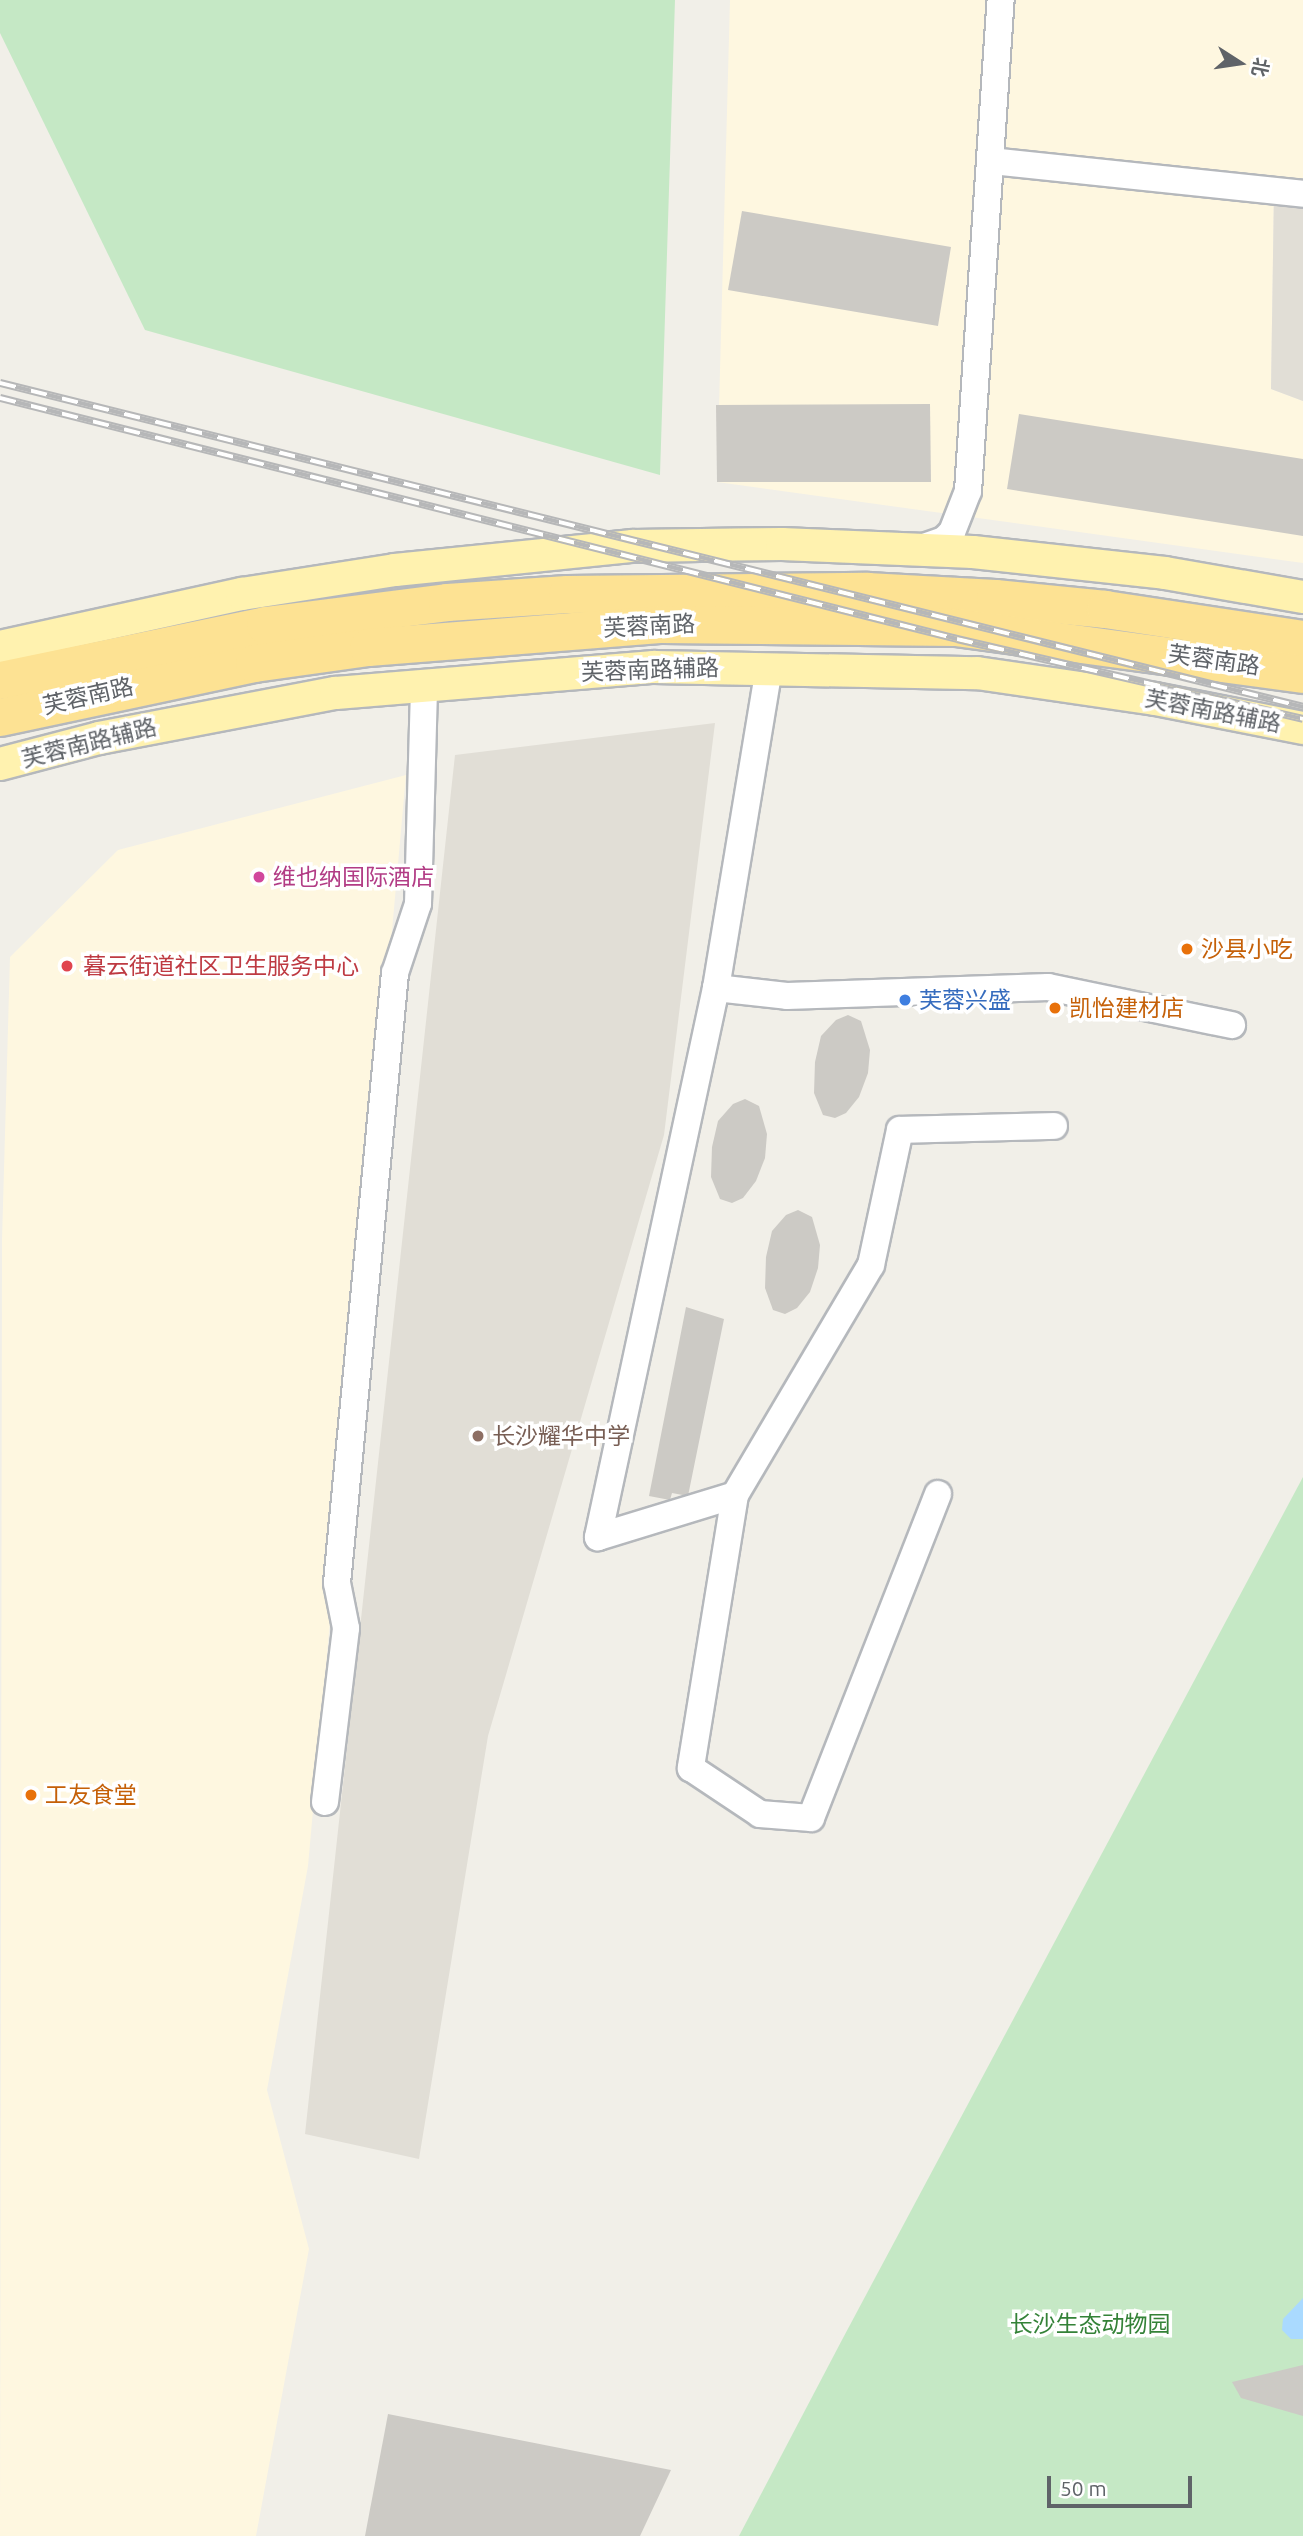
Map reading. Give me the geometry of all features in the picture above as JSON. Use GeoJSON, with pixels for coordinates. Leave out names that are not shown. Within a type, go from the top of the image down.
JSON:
{"type":"FeatureCollection","features":[{"type":"Feature","properties":{"kind":"highway","name":"芙蓉南路"},"geometry":{"type":"LineString","coordinates":[[0,680],[265,625],[447,602],[567,594],[853,591],[982,597],[1105,609],[1303,639]]}},
{"type":"Feature","properties":{"kind":"highway","name":"芙蓉南路"},"geometry":{"type":"LineString","coordinates":[[0,717],[254,663],[368,647],[662,624],[955,627],[1156,652],[1303,674]]}},
{"type":"Feature","properties":{"kind":"highway"},"geometry":{"type":"LineString","coordinates":[[1156,652],[1303,684]]}},
{"type":"Feature","properties":{"kind":"main road"},"geometry":{"type":"LineString","coordinates":[[0,647],[242,594],[479,560],[632,546],[917,549],[1165,573],[1303,597]]}},
{"type":"Feature","properties":{"kind":"main road","name":"芙蓉南路辅路"},"geometry":{"type":"LineString","coordinates":[[0,764],[230,710],[424,684],[654,667],[977,673],[1155,699],[1303,728]]}},
{"type":"Feature","properties":{"kind":"street"},"geometry":{"type":"LineString","coordinates":[[917,549],[944,540],[952,532],[968,491],[1001,0]]}},
{"type":"Feature","properties":{"kind":"street"},"geometry":{"type":"LineString","coordinates":[[991,161],[1303,194]]}},
{"type":"Feature","properties":{"kind":"street"},"geometry":{"type":"LineString","coordinates":[[736,1495],[598,1537],[716,988],[769,668]]}},
{"type":"Feature","properties":{"kind":"street"},"geometry":{"type":"LineString","coordinates":[[325,1802],[346,1628],[337,1583],[395,973],[418,904],[424,684]]}},
{"type":"Feature","properties":{"kind":"street"},"geometry":{"type":"LineString","coordinates":[[716,988],[787,996],[1048,987],[1232,1025]]}},
{"type":"Feature","properties":{"kind":"street"},"geometry":{"type":"LineString","coordinates":[[938,1493],[811,1818],[760,1814],[691,1768],[736,1495],[871,1265],[900,1130],[1054,1126]]}},
{"type":"Feature","properties":{"kind":"shaded area"},"geometry":{"type":"Polygon","coordinates":[[[730,0],[1303,0],[1303,184],[1274,190],[1271,389],[1303,401],[1303,563],[717,482],[730,0]]]}},
{"type":"Feature","properties":{"kind":"shaded area"},"geometry":{"type":"Polygon","coordinates":[[[1303,184],[1303,401],[1271,389],[1274,190],[1303,184]]]}},
{"type":"Feature","properties":{"kind":"shaded area","name":"长沙耀华中学"},"geometry":{"type":"Polygon","coordinates":[[[715,723],[664,1135],[488,1736],[419,2159],[305,2134],[455,755],[715,723]]]}},
{"type":"Feature","properties":{"kind":"shaded area"},"geometry":{"type":"Polygon","coordinates":[[[406,775],[308,1866],[267,2090],[309,2249],[256,2536],[0,2536],[2,1240],[10,957],[118,850],[406,775]]]}},
{"type":"Feature","properties":{"kind":"green space"},"geometry":{"type":"Polygon","coordinates":[[[0,0],[675,0],[660,475],[145,330],[0,33],[0,0]]]}},
{"type":"Feature","properties":{"kind":"green space","name":"长沙生态动物园"},"geometry":{"type":"Polygon","coordinates":[[[1303,1477],[1303,2536],[739,2536],[843,2338],[1303,1477]]]}},
{"type":"Feature","properties":{"kind":"water"},"geometry":{"type":"Polygon","coordinates":[[[1303,2298],[1303,2339],[1291,2339],[1282,2330],[1283,2319],[1303,2298]]]}},
{"type":"Feature","properties":{"kind":"building"},"geometry":{"type":"Polygon","coordinates":[[[742,211],[951,247],[938,326],[728,290],[742,211]]]}},
{"type":"Feature","properties":{"kind":"building"},"geometry":{"type":"Polygon","coordinates":[[[930,404],[931,482],[717,482],[716,405],[930,404]]]}},
{"type":"Feature","properties":{"kind":"building"},"geometry":{"type":"Polygon","coordinates":[[[1019,414],[1303,459],[1303,536],[1007,489],[1019,414]]]}},
{"type":"Feature","properties":{"kind":"building"},"geometry":{"type":"Polygon","coordinates":[[[848,1015],[861,1021],[870,1050],[868,1073],[859,1097],[846,1113],[835,1118],[823,1115],[814,1093],[815,1062],[821,1036],[836,1020],[848,1015]]]}},
{"type":"Feature","properties":{"kind":"building"},"geometry":{"type":"Polygon","coordinates":[[[745,1099],[759,1106],[767,1134],[765,1158],[756,1181],[743,1198],[732,1203],[720,1199],[711,1177],[712,1147],[718,1121],[733,1104],[745,1099]]]}},
{"type":"Feature","properties":{"kind":"building"},"geometry":{"type":"Polygon","coordinates":[[[798,1210],[812,1217],[820,1245],[818,1268],[810,1292],[797,1308],[785,1314],[773,1310],[765,1288],[766,1257],[772,1231],[786,1215],[798,1210]]]}},
{"type":"Feature","properties":{"kind":"building"},"geometry":{"type":"Polygon","coordinates":[[[686,1307],[724,1319],[688,1496],[672,1493],[670,1500],[649,1496],[686,1307]]]}},
{"type":"Feature","properties":{"kind":"building"},"geometry":{"type":"Polygon","coordinates":[[[1303,2365],[1303,2416],[1241,2398],[1232,2382],[1303,2365]]]}},
{"type":"Feature","properties":{"kind":"building"},"geometry":{"type":"Polygon","coordinates":[[[388,2414],[671,2470],[640,2536],[365,2536],[388,2414]]]}},
{"type":"Feature","properties":{"kind":"railway"},"geometry":{"type":"LineString","coordinates":[[0,383],[1303,707]]}},
{"type":"Feature","properties":{"kind":"railway"},"geometry":{"type":"LineString","coordinates":[[0,398],[957,639],[1303,719]]}},
{"type":"Feature","properties":{"kind":"place","name":"维也纳国际酒店"},"geometry":{"type":"Point","coordinates":[259,877]}},
{"type":"Feature","properties":{"kind":"place","name":"沙县小吃"},"geometry":{"type":"Point","coordinates":[1187,949]}},
{"type":"Feature","properties":{"kind":"place","name":"暮云街道社区卫生服务中心"},"geometry":{"type":"Point","coordinates":[67,966]}},
{"type":"Feature","properties":{"kind":"place","name":"芙蓉兴盛"},"geometry":{"type":"Point","coordinates":[905,1000]}},
{"type":"Feature","properties":{"kind":"place","name":"凯怡建材店"},"geometry":{"type":"Point","coordinates":[1055,1008]}},
{"type":"Feature","properties":{"kind":"place","name":"长沙耀华中学"},"geometry":{"type":"Point","coordinates":[478,1436]}},
{"type":"Feature","properties":{"kind":"place","name":"工友食堂"},"geometry":{"type":"Point","coordinates":[31,1795]}}]}
